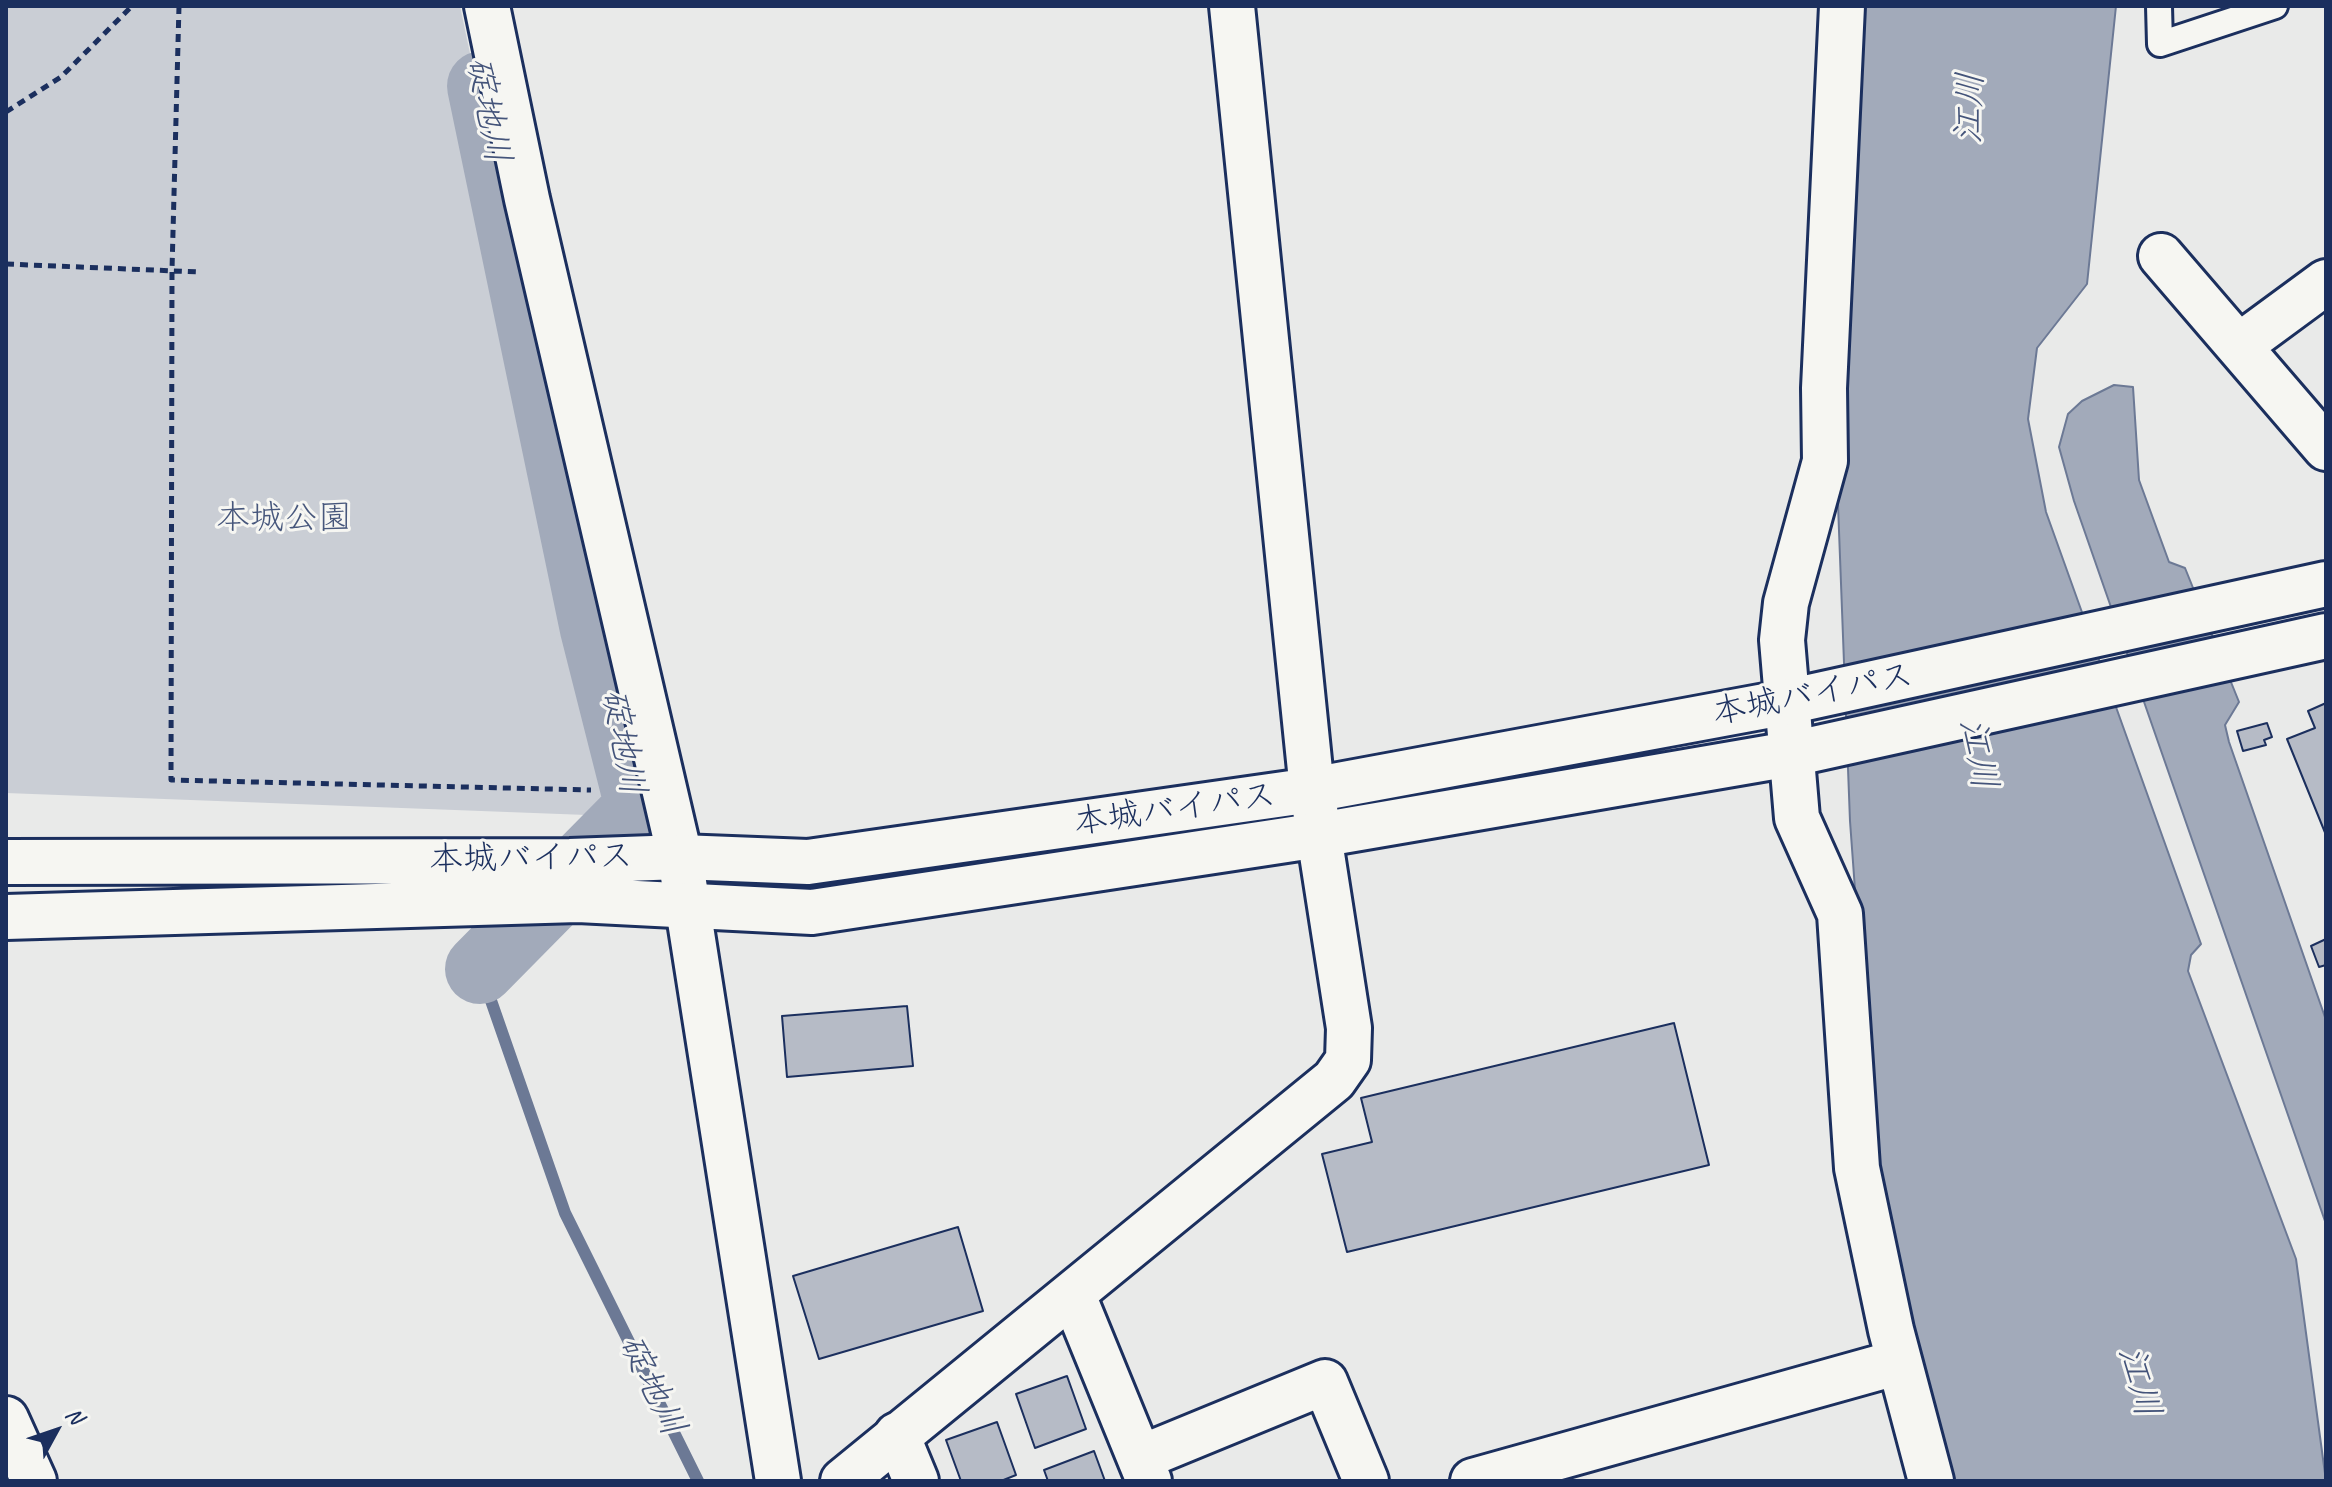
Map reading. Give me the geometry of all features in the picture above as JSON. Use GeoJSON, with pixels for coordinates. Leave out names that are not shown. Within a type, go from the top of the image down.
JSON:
{"type":"FeatureCollection","features":[{"type":"Feature","properties":{"kind":"main road"},"geometry":{"type":"LineString","coordinates":[[487,6],[530,214],[680,857],[778,1481]]}},
{"type":"Feature","properties":{"kind":"main road"},"geometry":{"type":"LineString","coordinates":[[843,1481],[1334,1080],[1348,1060],[1349,1028],[1312,790],[1232,6]]}},
{"type":"Feature","properties":{"kind":"main road"},"geometry":{"type":"LineString","coordinates":[[1842,6],[1824,388],[1825,461],[1786,603],[1782,640],[1797,818],[1840,914],[1857,1168],[1899,1362],[1931,1481]]}},
{"type":"Feature","properties":{"kind":"main road"},"geometry":{"type":"LineString","coordinates":[[2161,256],[2326,448]]}},
{"type":"Feature","properties":{"kind":"main road"},"geometry":{"type":"LineString","coordinates":[[2239,346],[2326,282]]}},
{"type":"Feature","properties":{"kind":"main road","name":"本城バイパス"},"geometry":{"type":"LineString","coordinates":[[6,917],[497,882],[680,857],[808,862],[1312,790],[1787,702],[2214,611],[2326,584]]}},
{"type":"Feature","properties":{"kind":"main road","name":"本城バイパス"},"geometry":{"type":"LineString","coordinates":[[6,862],[497,882],[578,900],[812,912],[1319,835],[1794,754],[2229,655],[2326,636]]}},
{"type":"Feature","properties":{"kind":"main road"},"geometry":{"type":"LineString","coordinates":[[1073,1295],[1145,1469],[1325,1382],[1366,1481]]}},
{"type":"Feature","properties":{"kind":"main road"},"geometry":{"type":"LineString","coordinates":[[1473,1481],[1899,1362]]}},
{"type":"Feature","properties":{"kind":"main road"},"geometry":{"type":"LineString","coordinates":[[6,1419],[34,1481]]}},
{"type":"Feature","properties":{"kind":"main road"},"geometry":{"type":"LineString","coordinates":[[897,1435],[916,1481]]}},
{"type":"Feature","properties":{"kind":"lane"},"geometry":{"type":"LineString","coordinates":[[2159,6],[2160,44],[2275,6]]}},
{"type":"Feature","properties":{"kind":"path"},"geometry":{"type":"LineString","coordinates":[[6,112],[61,77],[132,6]]}},
{"type":"Feature","properties":{"kind":"path"},"geometry":{"type":"LineString","coordinates":[[179,6],[172,270],[171,780],[591,790]]}},
{"type":"Feature","properties":{"kind":"path"},"geometry":{"type":"LineString","coordinates":[[6,264],[201,272]]}},
{"type":"Feature","properties":{"kind":"green space","name":"本城公園"},"geometry":{"type":"Polygon","coordinates":[[[6,6],[460,6],[626,791],[613,816],[6,793],[6,6]]]}},
{"type":"Feature","properties":{"kind":"water","name":"江川"},"geometry":{"type":"Polygon","coordinates":[[[1857,6],[2116,6],[2087,284],[2037,348],[2028,419],[2046,512],[2201,944],[2191,955],[2188,971],[2296,1259],[2326,1481],[1951,1481],[1878,1205],[1850,821],[1837,478],[1857,6]]]}},
{"type":"Feature","properties":{"kind":"water"},"geometry":{"type":"Polygon","coordinates":[[[2114,385],[2133,387],[2139,480],[2169,562],[2185,568],[2239,702],[2225,725],[2229,742],[2326,1020],[2326,1224],[2074,501],[2059,447],[2068,414],[2082,401],[2114,385]]]}},
{"type":"Feature","properties":{"kind":"building"},"geometry":{"type":"Polygon","coordinates":[[[2326,703],[2326,835],[2287,739],[2315,728],[2308,711],[2326,703]]]}},
{"type":"Feature","properties":{"kind":"building"},"geometry":{"type":"Polygon","coordinates":[[[2267,723],[2272,737],[2264,740],[2266,745],[2243,751],[2237,731],[2267,723]]]}},
{"type":"Feature","properties":{"kind":"building"},"geometry":{"type":"Polygon","coordinates":[[[2326,939],[2326,965],[2319,967],[2311,946],[2326,939]]]}},
{"type":"Feature","properties":{"kind":"building"},"geometry":{"type":"Polygon","coordinates":[[[907,1006],[913,1066],[787,1077],[782,1016],[907,1006]]]}},
{"type":"Feature","properties":{"kind":"building"},"geometry":{"type":"Polygon","coordinates":[[[1674,1023],[1709,1165],[1347,1252],[1322,1154],[1372,1142],[1361,1098],[1674,1023]]]}},
{"type":"Feature","properties":{"kind":"building"},"geometry":{"type":"Polygon","coordinates":[[[958,1227],[983,1311],[819,1359],[793,1276],[958,1227]]]}},
{"type":"Feature","properties":{"kind":"building"},"geometry":{"type":"Polygon","coordinates":[[[1067,1376],[1086,1429],[1035,1448],[1016,1394],[1067,1376]]]}},
{"type":"Feature","properties":{"kind":"building"},"geometry":{"type":"Polygon","coordinates":[[[997,1422],[1016,1475],[1001,1481],[961,1481],[946,1440],[997,1422]]]}},
{"type":"Feature","properties":{"kind":"building"},"geometry":{"type":"Polygon","coordinates":[[[1094,1451],[1105,1481],[1048,1481],[1044,1470],[1094,1451]]]}},
{"type":"Feature","properties":{"kind":"waterway","name":"碇地川"},"geometry":{"type":"LineString","coordinates":[[480,969],[640,807],[595,629],[482,86]]}},
{"type":"Feature","properties":{"kind":"waterway","name":"碇地川"},"geometry":{"type":"LineString","coordinates":[[480,969],[565,1213],[698,1481]]}}]}
